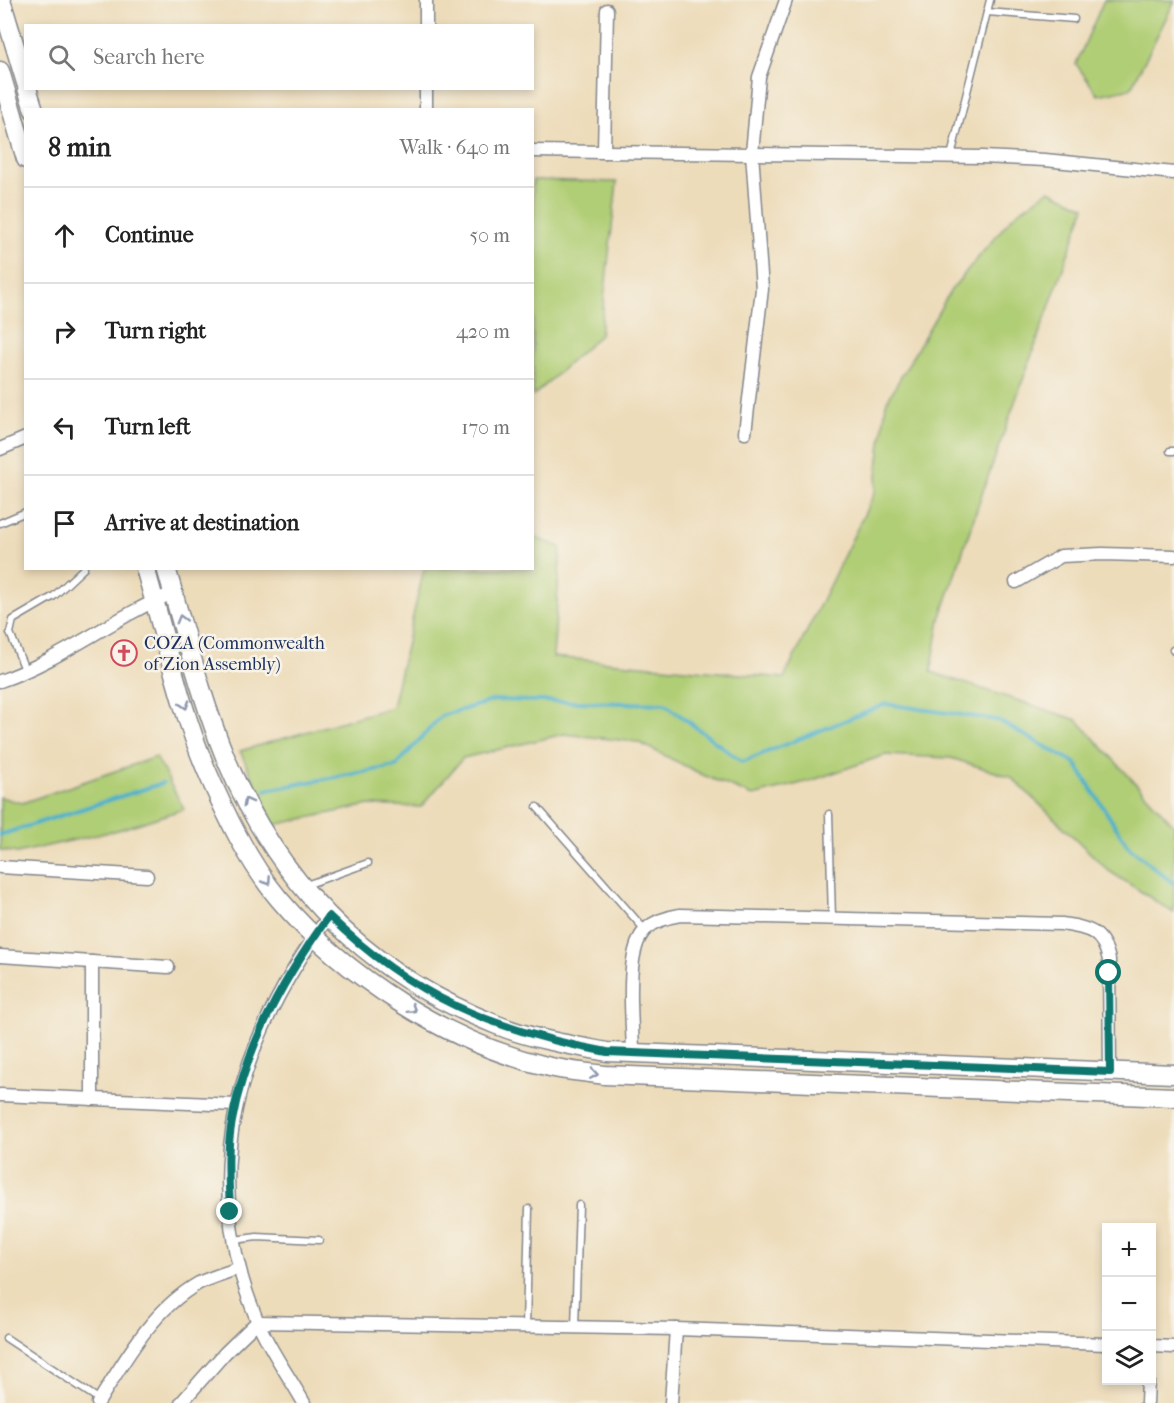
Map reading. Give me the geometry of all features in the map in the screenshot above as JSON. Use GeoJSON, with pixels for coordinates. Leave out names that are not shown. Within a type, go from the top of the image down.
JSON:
{"type":"FeatureCollection","features":[{"type":"Feature","properties":{"kind":"street"},"geometry":{"type":"LineString","coordinates":[[1,0],[24,76]]}},
{"type":"Feature","properties":{"kind":"street"},"geometry":{"type":"LineString","coordinates":[[426,0],[426,24]]}},
{"type":"Feature","properties":{"kind":"street"},"geometry":{"type":"LineString","coordinates":[[745,433],[762,289],[752,153],[759,77],[786,0]]}},
{"type":"Feature","properties":{"kind":"street"},"geometry":{"type":"LineString","coordinates":[[604,152],[607,10]]}},
{"type":"Feature","properties":{"kind":"street"},"geometry":{"type":"LineString","coordinates":[[0,71],[24,152]]}},
{"type":"Feature","properties":{"kind":"street"},"geometry":{"type":"LineString","coordinates":[[28,90],[33,108]]}},
{"type":"Feature","properties":{"kind":"street"},"geometry":{"type":"LineString","coordinates":[[426,90],[426,108]]}},
{"type":"Feature","properties":{"kind":"street"},"geometry":{"type":"LineString","coordinates":[[534,151],[752,153],[1045,160],[1174,173]]}},
{"type":"Feature","properties":{"kind":"street"},"geometry":{"type":"LineString","coordinates":[[0,449],[24,439]]}},
{"type":"Feature","properties":{"kind":"street"},"geometry":{"type":"LineString","coordinates":[[1017,582],[1061,556],[1102,554],[1174,556]]}},
{"type":"Feature","properties":{"kind":"street"},"geometry":{"type":"LineString","coordinates":[[146,570],[205,767],[247,851],[278,898],[314,937],[380,989],[441,1027],[493,1049],[545,1066],[635,1078],[1174,1097]]}},
{"type":"Feature","properties":{"kind":"street"},"geometry":{"type":"LineString","coordinates":[[167,570],[226,758],[268,841],[300,887],[329,916],[392,970],[451,1005],[499,1026],[550,1041],[607,1052],[1174,1074]]}},
{"type":"Feature","properties":{"kind":"street"},"geometry":{"type":"LineString","coordinates":[[0,681],[26,672],[69,651],[154,600],[173,593]]}},
{"type":"Feature","properties":{"kind":"street"},"geometry":{"type":"LineString","coordinates":[[0,867],[147,876]]}},
{"type":"Feature","properties":{"kind":"street"},"geometry":{"type":"LineString","coordinates":[[633,1054],[633,962],[636,946],[645,930],[663,918],[680,915],[1062,924],[1084,927],[1097,934],[1106,945],[1110,1072]]}},
{"type":"Feature","properties":{"kind":"street"},"geometry":{"type":"LineString","coordinates":[[304,1403],[257,1322],[239,1268],[234,1240],[228,1168],[231,1122],[256,1044],[290,973],[329,916]]}},
{"type":"Feature","properties":{"kind":"street"},"geometry":{"type":"LineString","coordinates":[[0,956],[168,967]]}},
{"type":"Feature","properties":{"kind":"street"},"geometry":{"type":"LineString","coordinates":[[92,962],[92,1099]]}},
{"type":"Feature","properties":{"kind":"street"},"geometry":{"type":"LineString","coordinates":[[0,1095],[236,1105]]}},
{"type":"Feature","properties":{"kind":"street"},"geometry":{"type":"LineString","coordinates":[[99,1402],[132,1346],[164,1310],[200,1283],[239,1268]]}},
{"type":"Feature","properties":{"kind":"street"},"geometry":{"type":"LineString","coordinates":[[182,1403],[195,1385],[257,1322],[676,1329],[1102,1344]]}},
{"type":"Feature","properties":{"kind":"street"},"geometry":{"type":"LineString","coordinates":[[671,1403],[676,1329]]}},
{"type":"Feature","properties":{"kind":"street"},"geometry":{"type":"LineString","coordinates":[[1156,1346],[1174,1347]]}},
{"type":"Feature","properties":{"kind":"street"},"geometry":{"type":"LineString","coordinates":[[1147,1403],[1148,1385]]}},
{"type":"Feature","properties":{"kind":"lane"},"geometry":{"type":"LineString","coordinates":[[951,157],[990,0]]}},
{"type":"Feature","properties":{"kind":"lane"},"geometry":{"type":"LineString","coordinates":[[987,12],[1074,19]]}},
{"type":"Feature","properties":{"kind":"lane"},"geometry":{"type":"LineString","coordinates":[[0,523],[24,513]]}},
{"type":"Feature","properties":{"kind":"lane"},"geometry":{"type":"LineString","coordinates":[[26,672],[10,633],[13,620],[54,596],[82,570]]}},
{"type":"Feature","properties":{"kind":"lane"},"geometry":{"type":"LineString","coordinates":[[537,807],[645,930]]}},
{"type":"Feature","properties":{"kind":"lane"},"geometry":{"type":"LineString","coordinates":[[829,814],[832,918]]}},
{"type":"Feature","properties":{"kind":"lane"},"geometry":{"type":"LineString","coordinates":[[300,887],[368,863]]}},
{"type":"Feature","properties":{"kind":"lane"},"geometry":{"type":"LineString","coordinates":[[575,1327],[579,1205]]}},
{"type":"Feature","properties":{"kind":"lane"},"geometry":{"type":"LineString","coordinates":[[526,1326],[529,1209]]}},
{"type":"Feature","properties":{"kind":"lane"},"geometry":{"type":"LineString","coordinates":[[234,1240],[257,1237],[320,1240]]}},
{"type":"Feature","properties":{"kind":"lane"},"geometry":{"type":"LineString","coordinates":[[6,1338],[99,1402]]}},
{"type":"Feature","properties":{"kind":"green space"},"geometry":{"type":"Polygon","coordinates":[[[1104,0],[1174,0],[1174,2],[1131,88],[1098,95],[1076,64],[1104,0]]]}},
{"type":"Feature","properties":{"kind":"green space"},"geometry":{"type":"Polygon","coordinates":[[[534,180],[617,182],[600,335],[534,395],[534,180]]]}},
{"type":"Feature","properties":{"kind":"green space"},"geometry":{"type":"Polygon","coordinates":[[[1049,190],[1085,207],[984,488],[940,619],[931,672],[1077,720],[1174,825],[1174,913],[1109,871],[1011,777],[951,758],[885,755],[813,780],[753,796],[703,775],[638,742],[564,734],[463,758],[421,807],[369,805],[274,825],[240,751],[392,707],[424,570],[534,570],[534,537],[561,547],[553,657],[784,678],[875,492],[886,403],[951,290],[1013,216],[1049,190]]]}},
{"type":"Feature","properties":{"kind":"green space"},"geometry":{"type":"Polygon","coordinates":[[[156,757],[184,809],[118,830],[17,853],[0,850],[0,797],[22,803],[156,757]]]}},
{"type":"Feature","properties":{"kind":"waterway"},"geometry":{"type":"LineString","coordinates":[[266,790],[396,766],[441,716],[495,700],[665,704],[742,762],[886,704],[997,720],[1075,763],[1128,846],[1174,884]]}},
{"type":"Feature","properties":{"kind":"waterway"},"geometry":{"type":"LineString","coordinates":[[0,835],[163,783]]}},
{"type":"Feature","properties":{"kind":"place","name":"COZA (Commonwealth of Zion Assembly)"},"geometry":{"type":"Point","coordinates":[124,653]}},
{"type":"Feature","properties":{"kind":"route"},"geometry":{"type":"LineString","coordinates":[[230,1212],[228,1168],[231,1122],[243,1077],[290,973],[329,916],[392,970],[451,1005],[499,1026],[550,1041],[607,1052],[633,1054],[1110,1072],[1109,973]]}}]}
